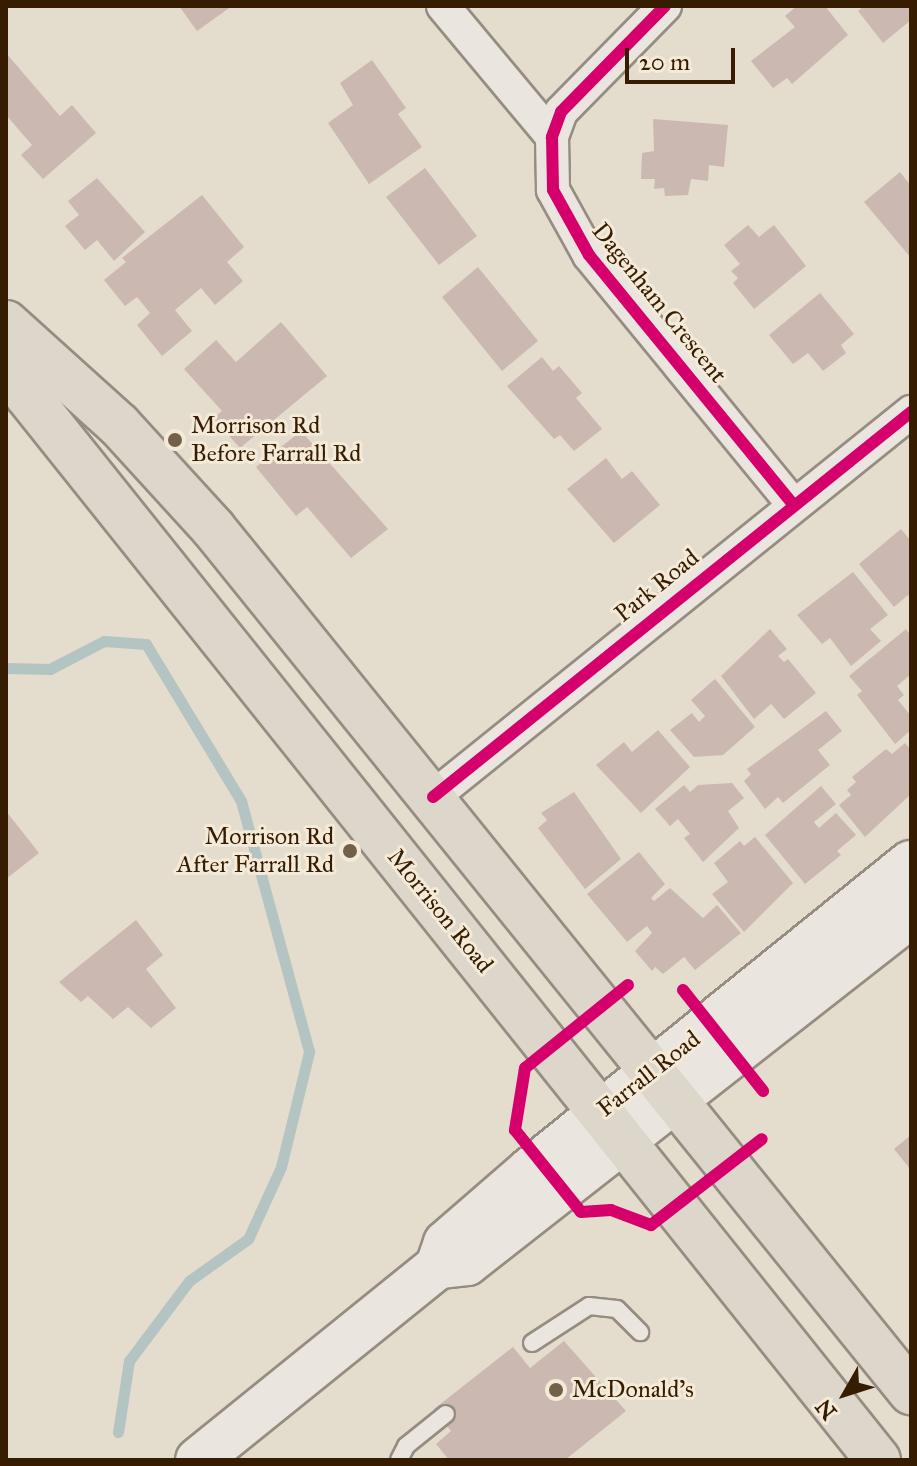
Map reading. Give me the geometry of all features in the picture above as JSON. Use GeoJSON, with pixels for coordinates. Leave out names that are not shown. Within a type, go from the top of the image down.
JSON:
{"type":"FeatureCollection","features":[{"type":"Feature","properties":{"kind":"main road"},"geometry":{"type":"LineString","coordinates":[[6,323],[119,425],[213,528],[911,1392]]}},
{"type":"Feature","properties":{"kind":"main road","name":"Morrison Road"},"geometry":{"type":"LineString","coordinates":[[6,360],[27,395],[287,723],[614,1124],[878,1460]]}},
{"type":"Feature","properties":{"kind":"main road","name":"Farrall Road"},"geometry":{"type":"LineString","coordinates":[[666,1085],[911,863]]}},
{"type":"Feature","properties":{"kind":"main road","name":"Farrall Road"},"geometry":{"type":"LineString","coordinates":[[198,1460],[438,1266],[467,1263],[614,1124],[911,915]]}},
{"type":"Feature","properties":{"kind":"street"},"geometry":{"type":"LineString","coordinates":[[443,6],[552,137]]}},
{"type":"Feature","properties":{"kind":"street","name":"Dagenham Crescent"},"geometry":{"type":"LineString","coordinates":[[665,6],[575,92],[552,137],[553,190],[589,255],[793,504]]}},
{"type":"Feature","properties":{"kind":"street","name":"Park Road"},"geometry":{"type":"LineString","coordinates":[[433,797],[911,412]]}},
{"type":"Feature","properties":{"kind":"lane"},"geometry":{"type":"LineString","coordinates":[[532,1343],[589,1306],[617,1309],[640,1332]]}},
{"type":"Feature","properties":{"kind":"lane"},"geometry":{"type":"LineString","coordinates":[[403,1457],[446,1414]]}},
{"type":"Feature","properties":{"kind":"building"},"geometry":{"type":"Polygon","coordinates":[[[179,6],[232,6],[197,31],[179,6]]]}},
{"type":"Feature","properties":{"kind":"building"},"geometry":{"type":"Polygon","coordinates":[[[797,6],[825,6],[848,35],[792,84],[787,78],[773,88],[751,61],[795,27],[785,16],[797,6]]]}},
{"type":"Feature","properties":{"kind":"building"},"geometry":{"type":"Polygon","coordinates":[[[864,6],[911,6],[911,20],[883,43],[858,11],[864,6]]]}},
{"type":"Feature","properties":{"kind":"building"},"geometry":{"type":"Polygon","coordinates":[[[6,53],[60,116],[72,105],[96,133],[43,179],[21,155],[32,145],[6,115],[6,53]]]}},
{"type":"Feature","properties":{"kind":"building"},"geometry":{"type":"Polygon","coordinates":[[[372,60],[406,108],[398,114],[422,147],[369,184],[328,123],[353,105],[340,83],[372,60]]]}},
{"type":"Feature","properties":{"kind":"building"},"geometry":{"type":"Polygon","coordinates":[[[653,119],[728,125],[724,167],[709,165],[708,181],[691,179],[688,195],[665,196],[664,188],[654,189],[655,179],[641,179],[642,153],[654,151],[653,119]]]}},
{"type":"Feature","properties":{"kind":"building"},"geometry":{"type":"Polygon","coordinates":[[[425,168],[477,236],[439,265],[386,197],[425,168]]]}},
{"type":"Feature","properties":{"kind":"building"},"geometry":{"type":"Polygon","coordinates":[[[900,172],[911,186],[911,258],[864,202],[900,172]]]}},
{"type":"Feature","properties":{"kind":"building"},"geometry":{"type":"Polygon","coordinates":[[[97,178],[145,232],[114,261],[97,240],[85,250],[65,226],[79,215],[68,201],[97,178]]]}},
{"type":"Feature","properties":{"kind":"building"},"geometry":{"type":"Polygon","coordinates":[[[202,195],[244,247],[227,262],[243,281],[215,305],[201,288],[175,310],[192,331],[162,356],[137,325],[150,313],[137,297],[125,306],[104,280],[126,262],[122,258],[202,195]]]}},
{"type":"Feature","properties":{"kind":"building"},"geometry":{"type":"Polygon","coordinates":[[[748,225],[759,237],[774,225],[806,266],[754,309],[733,283],[738,278],[731,271],[740,264],[724,245],[748,225]]]}},
{"type":"Feature","properties":{"kind":"building"},"geometry":{"type":"Polygon","coordinates":[[[478,267],[538,341],[502,371],[442,297],[478,267]]]}},
{"type":"Feature","properties":{"kind":"building"},"geometry":{"type":"Polygon","coordinates":[[[820,293],[854,334],[841,345],[846,353],[823,371],[808,353],[793,364],[769,335],[820,293]]]}},
{"type":"Feature","properties":{"kind":"building"},"geometry":{"type":"Polygon","coordinates":[[[281,322],[327,376],[240,448],[213,418],[222,411],[184,369],[216,340],[236,362],[281,322]]]}},
{"type":"Feature","properties":{"kind":"building"},"geometry":{"type":"Polygon","coordinates":[[[542,357],[553,371],[559,366],[582,393],[576,398],[602,429],[574,451],[560,435],[554,439],[507,386],[542,357]]]}},
{"type":"Feature","properties":{"kind":"building"},"geometry":{"type":"Polygon","coordinates":[[[301,431],[388,529],[351,558],[307,507],[296,516],[256,467],[301,431]]]}},
{"type":"Feature","properties":{"kind":"building"},"geometry":{"type":"Polygon","coordinates":[[[606,458],[622,479],[632,471],[660,505],[614,543],[567,489],[606,458]]]}},
{"type":"Feature","properties":{"kind":"building"},"geometry":{"type":"Polygon","coordinates":[[[901,529],[911,541],[911,599],[908,595],[894,607],[859,564],[901,529]]]}},
{"type":"Feature","properties":{"kind":"building"},"geometry":{"type":"Polygon","coordinates":[[[853,572],[888,615],[870,629],[881,641],[851,666],[830,638],[822,644],[797,615],[853,572]]]}},
{"type":"Feature","properties":{"kind":"building"},"geometry":{"type":"Polygon","coordinates":[[[770,629],[787,649],[778,656],[784,662],[788,659],[816,693],[784,719],[771,704],[754,719],[721,676],[770,629]]]}},
{"type":"Feature","properties":{"kind":"building"},"geometry":{"type":"Polygon","coordinates":[[[906,629],[911,636],[911,674],[897,686],[904,695],[898,700],[911,716],[911,730],[895,744],[857,695],[862,691],[849,676],[906,629]]]}},
{"type":"Feature","properties":{"kind":"building"},"geometry":{"type":"Polygon","coordinates":[[[715,679],[755,727],[723,755],[694,757],[670,730],[692,713],[699,722],[705,716],[691,700],[715,679]]]}},
{"type":"Feature","properties":{"kind":"building"},"geometry":{"type":"Polygon","coordinates":[[[826,711],[842,731],[818,750],[830,765],[783,803],[778,797],[765,809],[744,781],[751,774],[747,769],[826,711]]]}},
{"type":"Feature","properties":{"kind":"building"},"geometry":{"type":"Polygon","coordinates":[[[658,730],[690,767],[641,813],[596,765],[624,742],[632,752],[658,730]]]}},
{"type":"Feature","properties":{"kind":"building"},"geometry":{"type":"Polygon","coordinates":[[[905,743],[911,750],[911,794],[865,837],[839,805],[851,795],[847,790],[856,782],[852,777],[886,749],[892,754],[905,743]]]}},
{"type":"Feature","properties":{"kind":"building"},"geometry":{"type":"Polygon","coordinates":[[[732,783],[744,798],[728,811],[739,828],[703,862],[684,838],[690,834],[678,819],[670,826],[655,809],[684,785],[690,792],[698,785],[732,783]]]}},
{"type":"Feature","properties":{"kind":"building"},"geometry":{"type":"Polygon","coordinates":[[[821,786],[836,804],[814,822],[819,828],[836,813],[856,835],[837,851],[841,855],[805,884],[765,835],[821,786]]]}},
{"type":"Feature","properties":{"kind":"building"},"geometry":{"type":"Polygon","coordinates":[[[574,792],[621,859],[585,889],[538,828],[547,820],[541,813],[574,792]]]}},
{"type":"Feature","properties":{"kind":"building"},"geometry":{"type":"Polygon","coordinates":[[[6,811],[39,853],[6,879],[6,811]]]}},
{"type":"Feature","properties":{"kind":"building"},"geometry":{"type":"Polygon","coordinates":[[[755,837],[793,883],[744,932],[712,894],[728,882],[714,863],[740,841],[744,846],[755,837]]]}},
{"type":"Feature","properties":{"kind":"building"},"geometry":{"type":"Polygon","coordinates":[[[639,852],[665,884],[651,898],[654,901],[670,888],[703,918],[717,905],[741,933],[695,970],[684,957],[663,974],[655,967],[652,971],[635,951],[652,933],[647,926],[627,942],[587,894],[639,852]]]}},
{"type":"Feature","properties":{"kind":"building"},"geometry":{"type":"Polygon","coordinates":[[[136,920],[163,955],[146,969],[176,1008],[151,1028],[128,1007],[113,1019],[88,996],[81,1002],[59,982],[136,920]]]}},
{"type":"Feature","properties":{"kind":"building"},"geometry":{"type":"Polygon","coordinates":[[[911,1135],[911,1170],[894,1149],[911,1135]]]}},
{"type":"Feature","properties":{"kind":"building","name":"McDonald's"},"geometry":{"type":"Polygon","coordinates":[[[564,1341],[626,1411],[565,1460],[449,1460],[436,1444],[451,1431],[434,1409],[513,1347],[530,1368],[564,1341]]]}},
{"type":"Feature","properties":{"kind":"waterway"},"geometry":{"type":"LineString","coordinates":[[6,668],[50,669],[104,641],[146,644],[241,801],[309,1052],[281,1167],[248,1239],[189,1281],[129,1361],[118,1432]]}},
{"type":"Feature","properties":{"kind":"cycle path"},"geometry":{"type":"LineString","coordinates":[[665,6],[561,112],[552,137],[553,190],[589,255],[793,504]]}},
{"type":"Feature","properties":{"kind":"cycle path"},"geometry":{"type":"LineString","coordinates":[[433,797],[911,412]]}},
{"type":"Feature","properties":{"kind":"cycle path"},"geometry":{"type":"LineString","coordinates":[[628,985],[525,1068],[515,1130],[581,1212],[611,1210],[651,1225],[762,1139]]}},
{"type":"Feature","properties":{"kind":"cycle path"},"geometry":{"type":"LineString","coordinates":[[683,990],[763,1091]]}},
{"type":"Feature","properties":{"kind":"place","name":"Morrison Rd Before Farrall Rd"},"geometry":{"type":"Point","coordinates":[175,440]}},
{"type":"Feature","properties":{"kind":"place","name":"Morrison Rd After Farrall Rd"},"geometry":{"type":"Point","coordinates":[350,851]}},
{"type":"Feature","properties":{"kind":"place","name":"McDonald's"},"geometry":{"type":"Point","coordinates":[556,1390]}}]}
